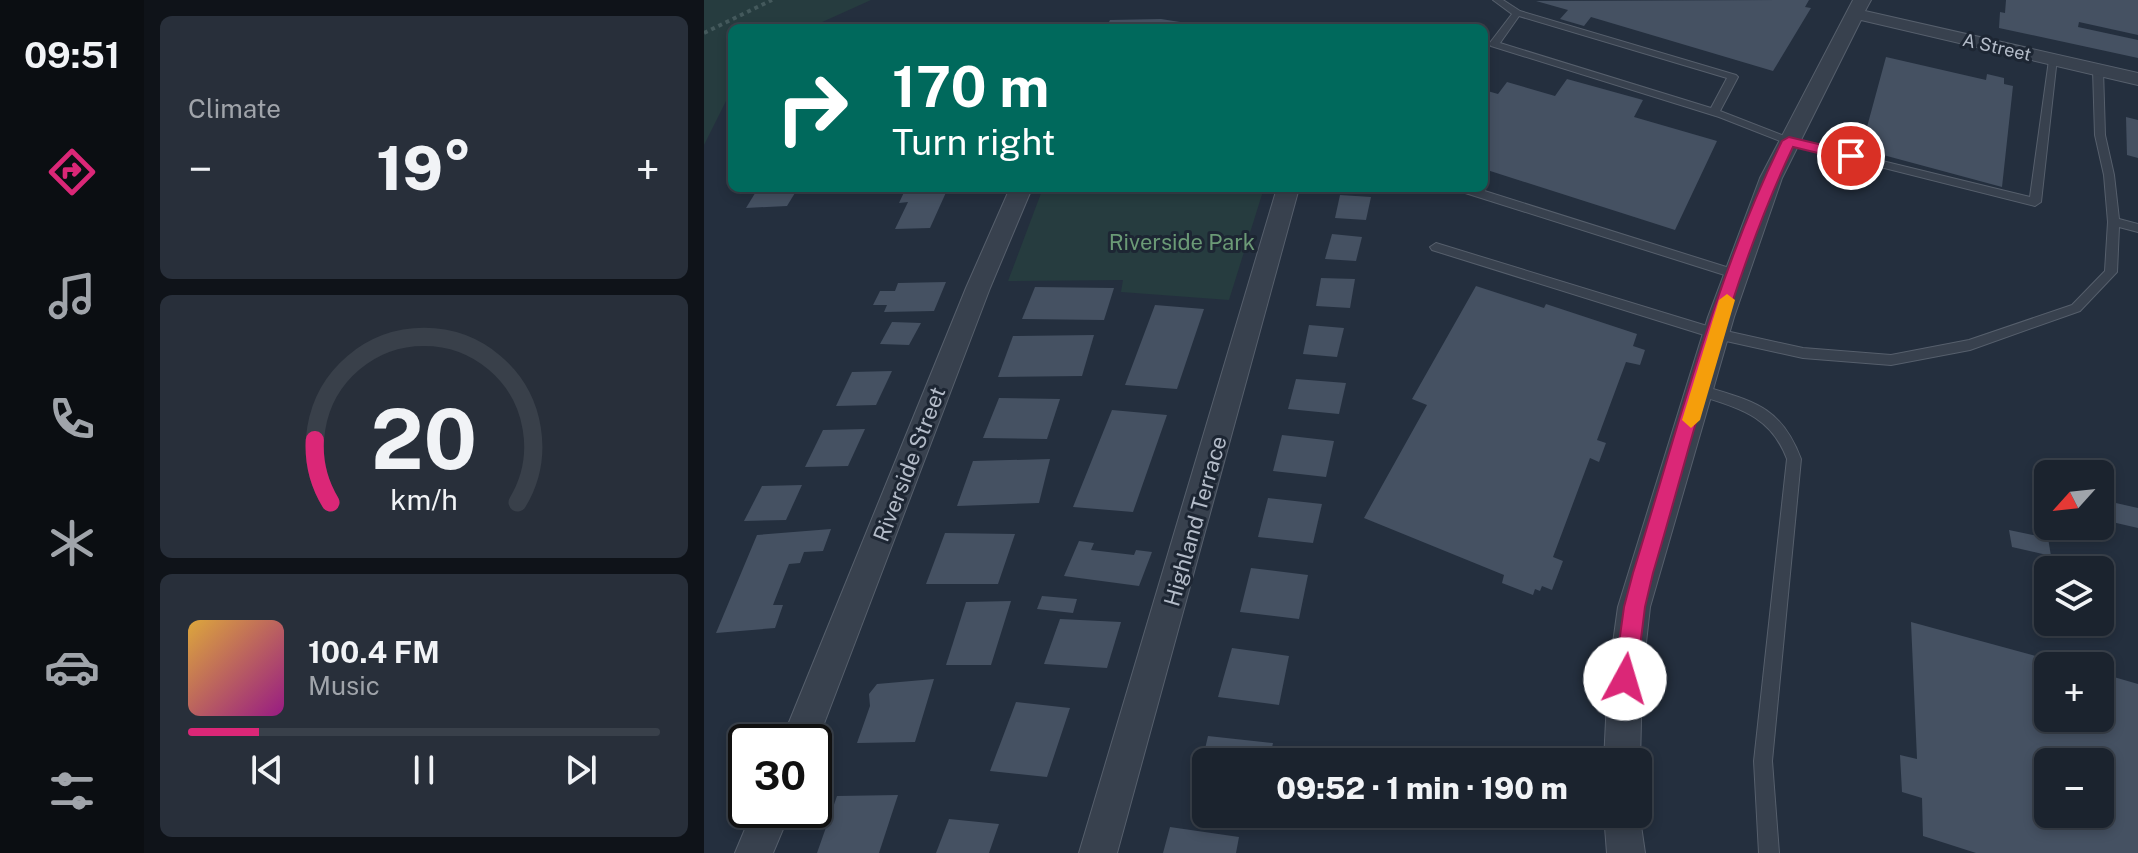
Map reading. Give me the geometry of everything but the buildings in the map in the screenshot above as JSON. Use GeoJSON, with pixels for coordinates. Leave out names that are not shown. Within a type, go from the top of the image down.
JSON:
{"type":"FeatureCollection","features":[{"type":"Feature","properties":{"kind":"street","name":"A Street"},"geometry":{"type":"LineString","coordinates":[[1859,7],[2054,60],[2138,79]]}},
{"type":"Feature","properties":{"kind":"street"},"geometry":{"type":"LineString","coordinates":[[1623,748],[1625,679],[1634,607],[1735,274],[1763,195],[1859,7]]}},
{"type":"Feature","properties":{"kind":"street","name":"Riverside Street"},"geometry":{"type":"LineString","coordinates":[[806,724],[978,288],[1019,192]]}},
{"type":"Feature","properties":{"kind":"street","name":"Highland Terrace"},"geometry":{"type":"LineString","coordinates":[[1098,853],[1287,192]]}},
{"type":"Feature","properties":{"kind":"street"},"geometry":{"type":"LineString","coordinates":[[754,853],[764,828]]}},
{"type":"Feature","properties":{"kind":"street"},"geometry":{"type":"LineString","coordinates":[[1624,828],[1626,853]]}},
{"type":"Feature","properties":{"kind":"lane"},"geometry":{"type":"LineString","coordinates":[[1497,0],[1517,13],[1733,77],[1714,112]]}},
{"type":"Feature","properties":{"kind":"lane"},"geometry":{"type":"LineString","coordinates":[[1517,13],[1494,44],[1714,112],[1789,141],[2035,202],[2054,60]]}},
{"type":"Feature","properties":{"kind":"lane"},"geometry":{"type":"LineString","coordinates":[[1436,247],[1717,334],[1803,353],[1891,360],[1970,345],[2076,308],[2111,272],[2114,222],[2109,175],[2100,135],[2098,70]]}},
{"type":"Feature","properties":{"kind":"lane"},"geometry":{"type":"LineString","coordinates":[[1476,192],[1735,274]]}},
{"type":"Feature","properties":{"kind":"lane"},"geometry":{"type":"LineString","coordinates":[[2114,222],[2138,228]]}},
{"type":"Feature","properties":{"kind":"lane"},"geometry":{"type":"LineString","coordinates":[[1700,390],[1766,415],[1784,433],[1794,459],[1764,745],[1763,793],[1769,853]]}},
{"type":"Feature","properties":{"kind":"path"},"geometry":{"type":"LineString","coordinates":[[704,33],[772,0]]}},
{"type":"Feature","properties":{"kind":"green space"},"geometry":{"type":"Polygon","coordinates":[[[704,0],[871,0],[818,24],[728,24],[728,97],[704,145],[704,0]]]}},
{"type":"Feature","properties":{"kind":"green space","name":"Riverside Park"},"geometry":{"type":"Polygon","coordinates":[[[1041,192],[1263,192],[1229,300],[1121,292],[1123,280],[1008,281],[1041,192]]]}},
{"type":"Feature","properties":{"kind":"slow traffic"},"geometry":{"type":"LineString","coordinates":[[1691,420],[1727,300]]}},
{"type":"Feature","properties":{"kind":"route"},"geometry":{"type":"LineString","coordinates":[[1625,679],[1634,607],[1643,573],[1721,317],[1763,195],[1789,141],[1851,156]]}}]}
